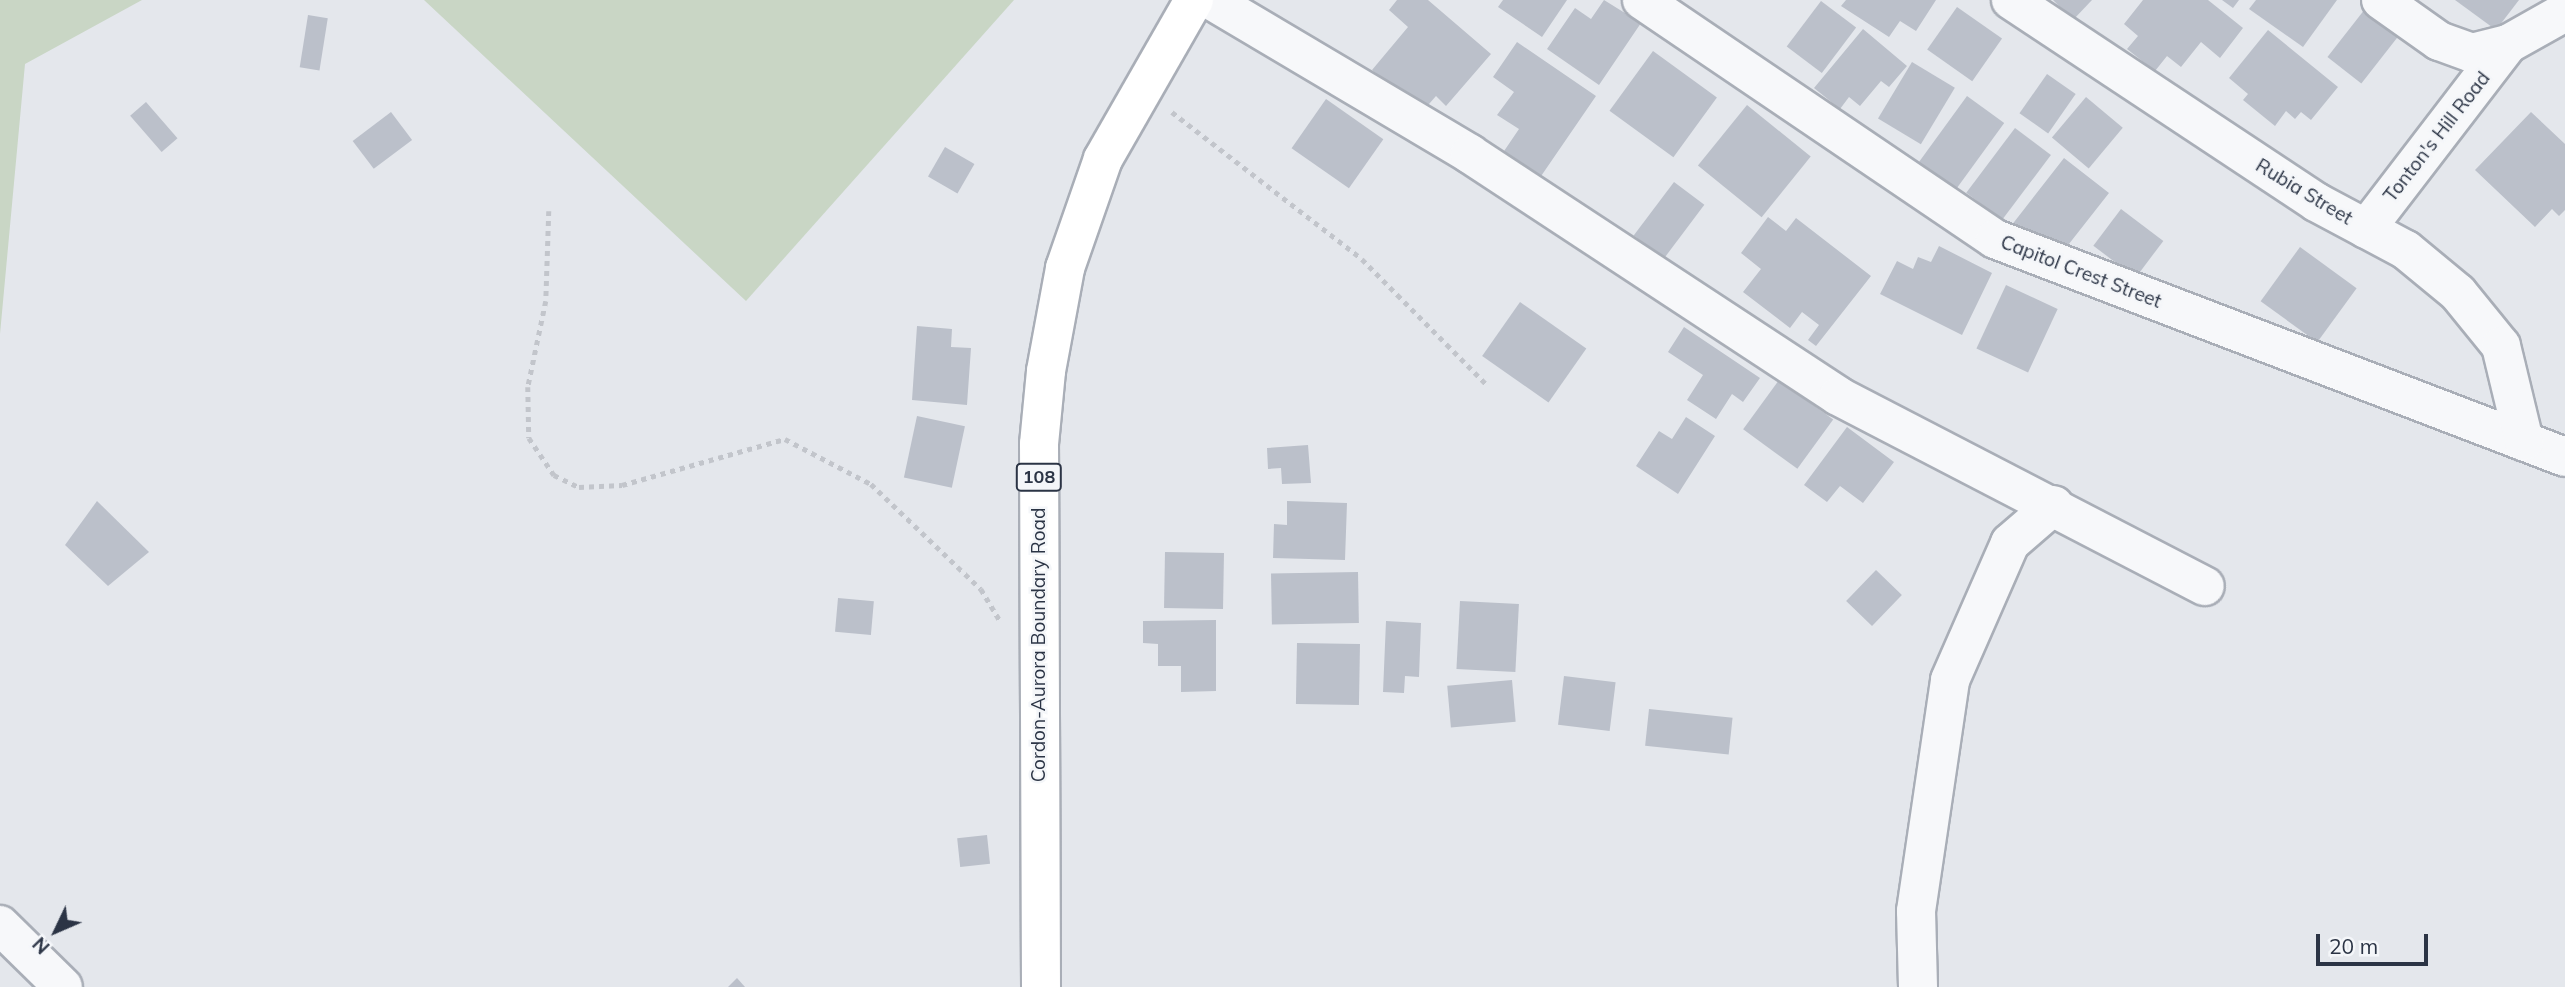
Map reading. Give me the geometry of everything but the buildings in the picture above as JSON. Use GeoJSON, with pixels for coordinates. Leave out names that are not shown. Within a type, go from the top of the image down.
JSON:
{"type":"FeatureCollection","features":[{"type":"Feature","properties":{"kind":"main road","name":"Cordon-Aurora Boundary Road"},"geometry":{"type":"LineString","coordinates":[[1041,987],[1039,457],[1046,372],[1065,268],[1102,159],[1194,0]]}},
{"type":"Feature","properties":{"kind":"street"},"geometry":{"type":"LineString","coordinates":[[1211,0],[1470,154],[1838,396],[2054,505],[2205,586]]}},
{"type":"Feature","properties":{"kind":"street","name":"Capitol Crest Street"},"geometry":{"type":"LineString","coordinates":[[1642,0],[1995,239],[2565,457]]}},
{"type":"Feature","properties":{"kind":"street","name":"Rubia Street"},"geometry":{"type":"LineString","coordinates":[[2011,0],[2316,202],[2406,250],[2458,293],[2501,346],[2524,441]]}},
{"type":"Feature","properties":{"kind":"street"},"geometry":{"type":"LineString","coordinates":[[2381,0],[2439,41],[2472,53],[2508,44],[2565,12]]}},
{"type":"Feature","properties":{"kind":"street","name":"Tonton's Hill Road"},"geometry":{"type":"LineString","coordinates":[[2366,229],[2508,44]]}},
{"type":"Feature","properties":{"kind":"street"},"geometry":{"type":"LineString","coordinates":[[1918,987],[1916,911],[1950,680],[2010,543],[2054,505]]}},
{"type":"Feature","properties":{"kind":"street"},"geometry":{"type":"LineString","coordinates":[[0,925],[63,987]]}},
{"type":"Feature","properties":{"kind":"path"},"geometry":{"type":"LineString","coordinates":[[1141,88],[1363,259],[1486,385]]}},
{"type":"Feature","properties":{"kind":"path"},"geometry":{"type":"LineString","coordinates":[[549,211],[546,301],[528,400],[529,438],[554,475],[579,487],[622,485],[785,439],[871,484],[981,589],[1002,625]]}},
{"type":"Feature","properties":{"kind":"green space"},"geometry":{"type":"Polygon","coordinates":[[[0,0],[142,0],[25,64],[0,334],[0,0]]]}},
{"type":"Feature","properties":{"kind":"green space"},"geometry":{"type":"Polygon","coordinates":[[[424,0],[1014,0],[746,301],[424,0]]]}}]}
